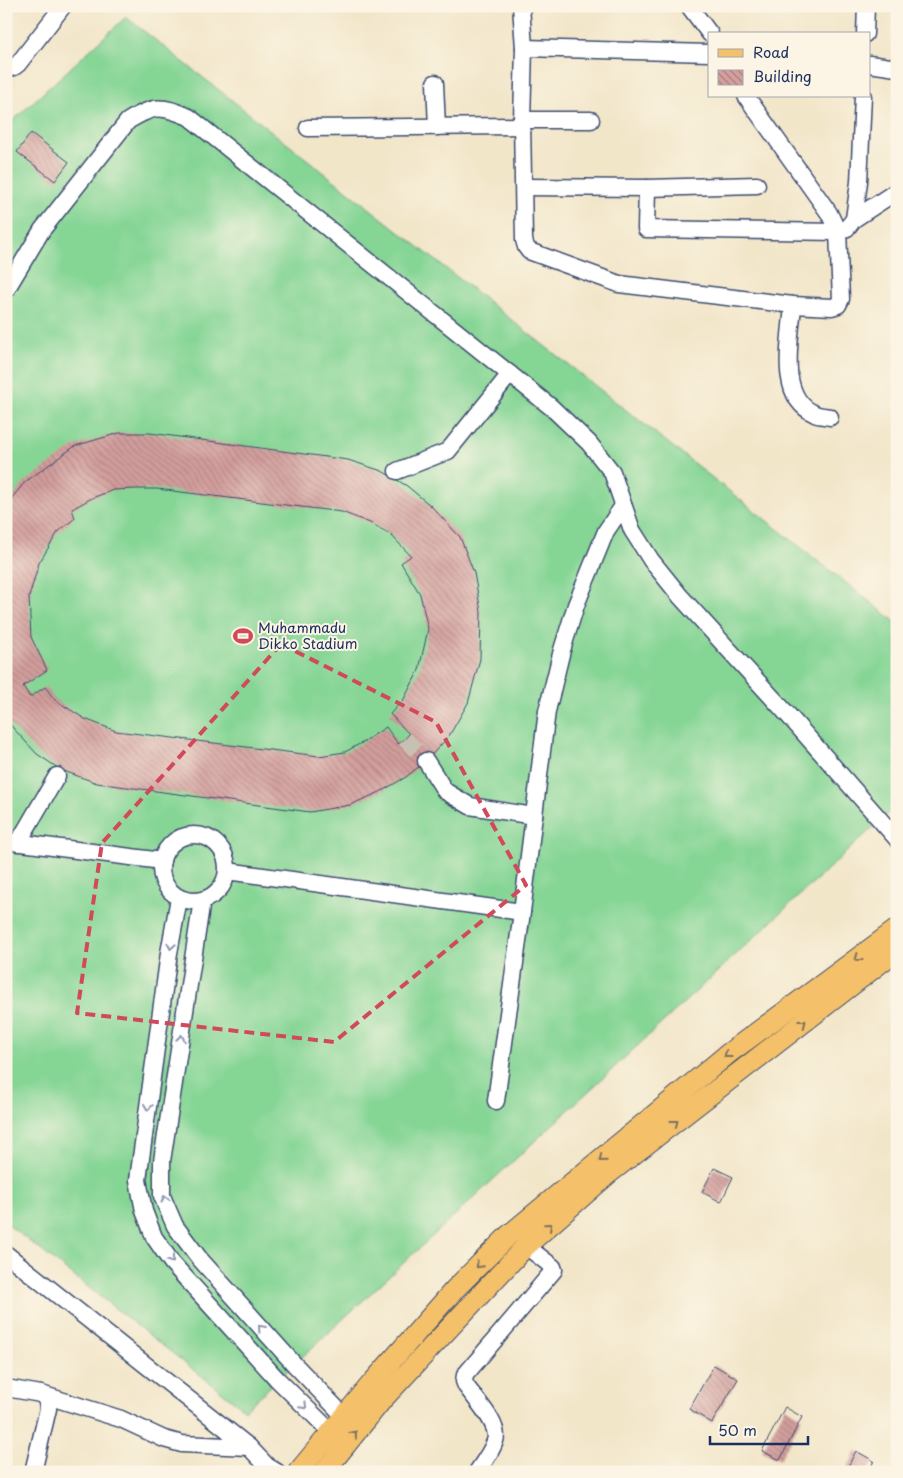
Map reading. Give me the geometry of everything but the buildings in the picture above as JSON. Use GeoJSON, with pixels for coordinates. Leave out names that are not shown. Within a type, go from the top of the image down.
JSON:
{"type":"FeatureCollection","features":[{"type":"Feature","properties":{"kind":"main road"},"geometry":{"type":"LineString","coordinates":[[298,1472],[344,1416],[454,1290],[509,1235],[729,1053],[897,929]]}},
{"type":"Feature","properties":{"kind":"main road"},"geometry":{"type":"LineString","coordinates":[[324,1472],[382,1400],[526,1246],[608,1174],[897,950]]}},
{"type":"Feature","properties":{"kind":"street"},"geometry":{"type":"LineString","coordinates":[[6,69],[18,64],[63,6]]}},
{"type":"Feature","properties":{"kind":"street"},"geometry":{"type":"LineString","coordinates":[[521,6],[524,48],[522,123],[524,240],[529,251],[620,284],[793,305],[832,307],[838,305],[841,299],[838,232],[830,213],[747,98]]}},
{"type":"Feature","properties":{"kind":"street"},"geometry":{"type":"LineString","coordinates":[[689,6],[708,32]]}},
{"type":"Feature","properties":{"kind":"street"},"geometry":{"type":"LineString","coordinates":[[865,32],[866,6]]}},
{"type":"Feature","properties":{"kind":"street"},"geometry":{"type":"LineString","coordinates":[[524,48],[708,53]]}},
{"type":"Feature","properties":{"kind":"street"},"geometry":{"type":"LineString","coordinates":[[870,64],[897,68]]}},
{"type":"Feature","properties":{"kind":"street"},"geometry":{"type":"LineString","coordinates":[[435,83],[437,127]]}},
{"type":"Feature","properties":{"kind":"street"},"geometry":{"type":"LineString","coordinates":[[854,218],[859,182],[863,98]]}},
{"type":"Feature","properties":{"kind":"street"},"geometry":{"type":"LineString","coordinates":[[6,290],[42,230],[128,121],[148,109],[170,109],[189,116],[551,407],[589,443],[612,472],[632,530],[651,560],[680,596],[897,839]]}},
{"type":"Feature","properties":{"kind":"street"},"geometry":{"type":"LineString","coordinates":[[308,128],[437,127],[591,120]]}},
{"type":"Feature","properties":{"kind":"street"},"geometry":{"type":"LineString","coordinates":[[524,187],[647,188],[757,186]]}},
{"type":"Feature","properties":{"kind":"street"},"geometry":{"type":"LineString","coordinates":[[647,188],[646,229],[838,232],[847,228],[854,218],[897,190]]}},
{"type":"Feature","properties":{"kind":"street"},"geometry":{"type":"LineString","coordinates":[[793,305],[788,375],[792,390],[803,406],[815,414],[830,417]]}},
{"type":"Feature","properties":{"kind":"street"},"geometry":{"type":"LineString","coordinates":[[397,471],[448,450],[510,374]]}},
{"type":"Feature","properties":{"kind":"street"},"geometry":{"type":"LineString","coordinates":[[496,1101],[547,711],[562,650],[576,605],[606,531],[623,506]]}},
{"type":"Feature","properties":{"kind":"street"},"geometry":{"type":"LineString","coordinates":[[426,761],[444,791],[470,806],[534,816]]}},
{"type":"Feature","properties":{"kind":"street"},"geometry":{"type":"LineString","coordinates":[[57,776],[12,842],[162,862]]}},
{"type":"Feature","properties":{"kind":"street"},"geometry":{"type":"LineString","coordinates":[[200,835],[215,842],[220,848],[225,855],[227,871],[225,879],[217,892],[202,900],[190,901],[179,898],[166,886],[161,870],[162,862],[169,846],[183,836],[200,835]]}},
{"type":"Feature","properties":{"kind":"street"},"geometry":{"type":"LineString","coordinates":[[227,871],[522,912]]}},
{"type":"Feature","properties":{"kind":"street"},"geometry":{"type":"LineString","coordinates":[[179,898],[169,953],[138,1180],[144,1211],[154,1237],[172,1263],[277,1379],[331,1432]]}},
{"type":"Feature","properties":{"kind":"street"},"geometry":{"type":"LineString","coordinates":[[202,900],[162,1161],[162,1196],[175,1226],[199,1258],[294,1364],[344,1416]]}},
{"type":"Feature","properties":{"kind":"street"},"geometry":{"type":"LineString","coordinates":[[477,1472],[495,1441],[496,1433],[494,1425],[466,1386],[464,1381],[465,1375],[554,1270],[553,1267],[526,1246]]}},
{"type":"Feature","properties":{"kind":"street"},"geometry":{"type":"LineString","coordinates":[[6,1254],[249,1446],[267,1466],[277,1472]]}},
{"type":"Feature","properties":{"kind":"street"},"geometry":{"type":"LineString","coordinates":[[6,1388],[41,1394],[121,1419],[164,1439],[182,1444],[249,1446]]}},
{"type":"Feature","properties":{"kind":"street"},"geometry":{"type":"LineString","coordinates":[[33,1472],[48,1409],[47,1400],[41,1394]]}},
{"type":"Feature","properties":{"kind":"highlighted area"},"geometry":{"type":"Polygon","coordinates":[[[281,644],[436,722],[526,885],[334,1042],[77,1013],[102,843],[281,644]]]}},
{"type":"Feature","properties":{"kind":"green space"},"geometry":{"type":"Polygon","coordinates":[[[126,17],[897,623],[897,805],[245,1410],[6,1223],[6,127],[126,17]]]}},
{"type":"Feature","properties":{"kind":"tunnel"},"geometry":{"type":"LineString","coordinates":[[405,739],[426,761]]}},
{"type":"Feature","properties":{"kind":"place","name":"Muhammadu Dikko Stadium"},"geometry":{"type":"Point","coordinates":[243,636]}}]}
